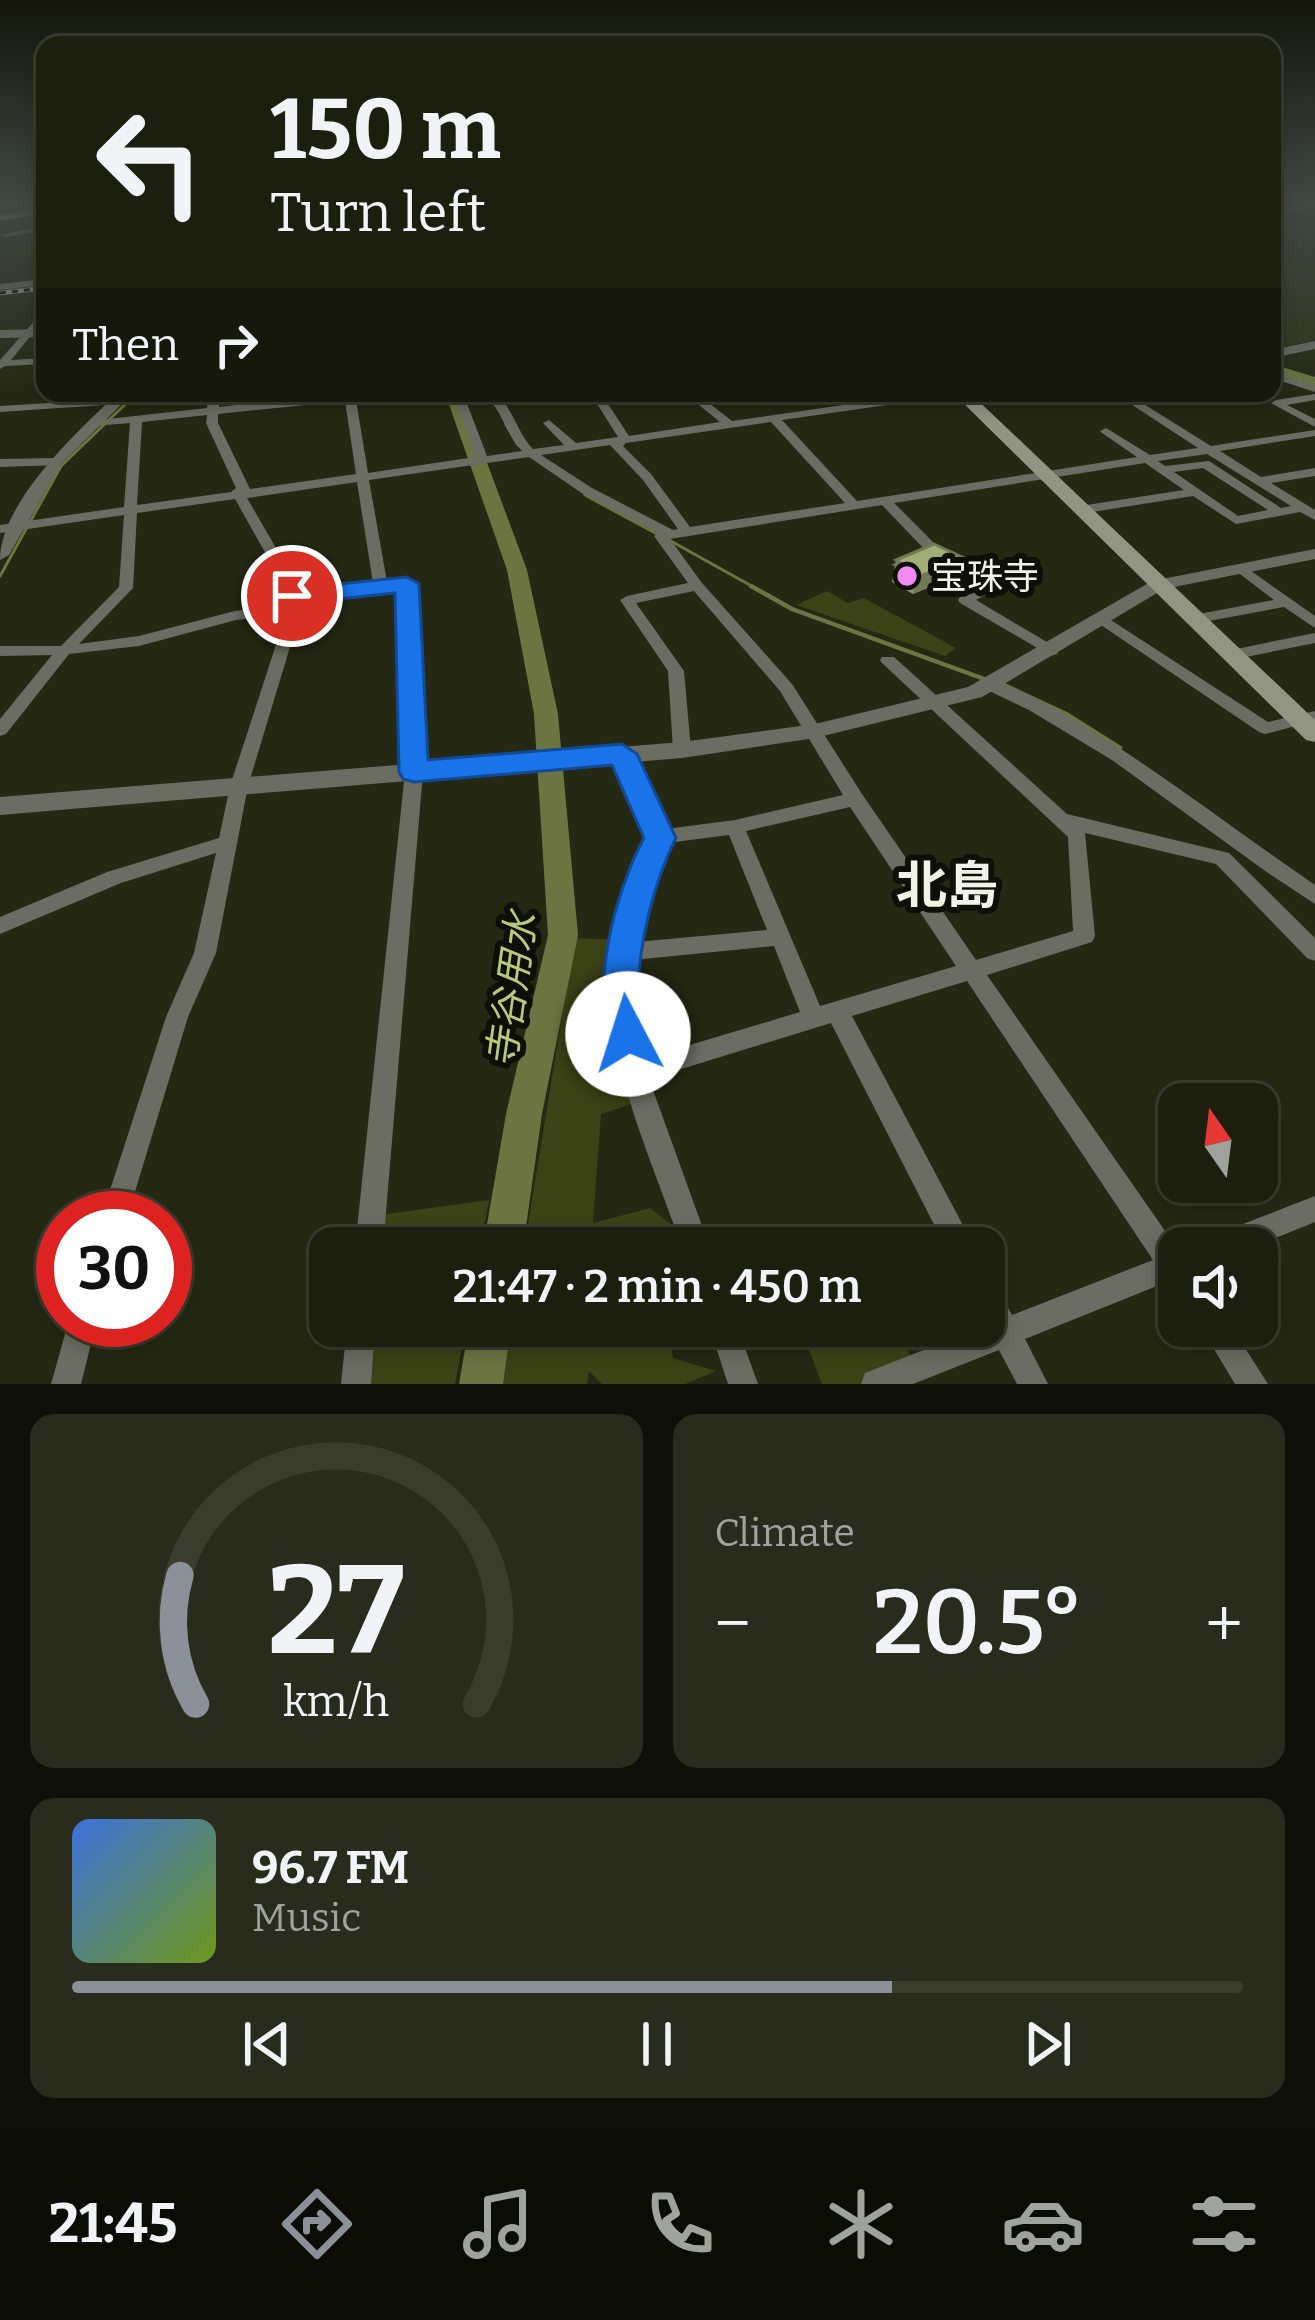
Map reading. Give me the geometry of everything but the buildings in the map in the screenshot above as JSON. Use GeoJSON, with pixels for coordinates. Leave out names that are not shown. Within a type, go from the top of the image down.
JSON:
{"type":"FeatureCollection","features":[{"type":"Feature","properties":{"kind":"main road"},"geometry":{"type":"LineString","coordinates":[[966,402],[1231,655],[1310,723]]}},
{"type":"Feature","properties":{"kind":"street"},"geometry":{"type":"LineString","coordinates":[[0,286],[36,283]]}},
{"type":"Feature","properties":{"kind":"street"},"geometry":{"type":"LineString","coordinates":[[1,364],[36,322]]}},
{"type":"Feature","properties":{"kind":"street"},"geometry":{"type":"LineString","coordinates":[[0,334],[36,334]]}},
{"type":"Feature","properties":{"kind":"street"},"geometry":{"type":"LineString","coordinates":[[1281,352],[1315,345]]}},
{"type":"Feature","properties":{"kind":"street"},"geometry":{"type":"LineString","coordinates":[[1,364],[36,362]]}},
{"type":"Feature","properties":{"kind":"street"},"geometry":{"type":"LineString","coordinates":[[1281,379],[1315,393]]}},
{"type":"Feature","properties":{"kind":"street"},"geometry":{"type":"LineString","coordinates":[[1281,402],[1315,393]]}},
{"type":"Feature","properties":{"kind":"street"},"geometry":{"type":"LineString","coordinates":[[0,409],[77,402]]}},
{"type":"Feature","properties":{"kind":"street"},"geometry":{"type":"LineString","coordinates":[[0,555],[9,527],[55,463],[117,402]]}},
{"type":"Feature","properties":{"kind":"street"},"geometry":{"type":"LineString","coordinates":[[122,1191],[177,1017],[206,953],[239,786],[293,603],[212,423],[213,402]]}},
{"type":"Feature","properties":{"kind":"street"},"geometry":{"type":"LineString","coordinates":[[94,423],[303,402]]}},
{"type":"Feature","properties":{"kind":"street"},"geometry":{"type":"LineString","coordinates":[[350,402],[381,587]]}},
{"type":"Feature","properties":{"kind":"street"},"geometry":{"type":"LineString","coordinates":[[461,402],[482,459]]}},
{"type":"Feature","properties":{"kind":"street"},"geometry":{"type":"LineString","coordinates":[[500,402],[508,408],[519,441],[599,498],[677,531]]}},
{"type":"Feature","properties":{"kind":"street"},"geometry":{"type":"LineString","coordinates":[[601,402],[623,441]]}},
{"type":"Feature","properties":{"kind":"street"},"geometry":{"type":"LineString","coordinates":[[701,402],[732,426]]}},
{"type":"Feature","properties":{"kind":"street"},"geometry":{"type":"LineString","coordinates":[[858,402],[864,406]]}},
{"type":"Feature","properties":{"kind":"street"},"geometry":{"type":"LineString","coordinates":[[9,527],[895,402]]}},
{"type":"Feature","properties":{"kind":"street"},"geometry":{"type":"LineString","coordinates":[[1134,402],[1307,507]]}},
{"type":"Feature","properties":{"kind":"street"},"geometry":{"type":"LineString","coordinates":[[1280,402],[1276,403],[1315,429]]}},
{"type":"Feature","properties":{"kind":"street"},"geometry":{"type":"LineString","coordinates":[[0,730],[63,652],[126,588],[136,420]]}},
{"type":"Feature","properties":{"kind":"street"},"geometry":{"type":"LineString","coordinates":[[775,420],[853,504]]}},
{"type":"Feature","properties":{"kind":"street"},"geometry":{"type":"LineString","coordinates":[[549,423],[572,446]]}},
{"type":"Feature","properties":{"kind":"street"},"geometry":{"type":"LineString","coordinates":[[1158,1240],[855,799],[815,731],[764,660],[662,539],[677,531],[1315,429]]}},
{"type":"Feature","properties":{"kind":"street"},"geometry":{"type":"LineString","coordinates":[[1106,431],[1236,520],[1307,507]]}},
{"type":"Feature","properties":{"kind":"street"},"geometry":{"type":"LineString","coordinates":[[623,441],[616,445],[647,477],[677,531]]}},
{"type":"Feature","properties":{"kind":"street"},"geometry":{"type":"LineString","coordinates":[[0,463],[55,463]]}},
{"type":"Feature","properties":{"kind":"street"},"geometry":{"type":"LineString","coordinates":[[1164,470],[1205,464],[1279,512]]}},
{"type":"Feature","properties":{"kind":"street"},"geometry":{"type":"LineString","coordinates":[[1259,481],[1315,472]]}},
{"type":"Feature","properties":{"kind":"street"},"geometry":{"type":"LineString","coordinates":[[1080,510],[1195,492]]}},
{"type":"Feature","properties":{"kind":"street"},"geometry":{"type":"LineString","coordinates":[[884,499],[934,551],[1000,582],[964,600],[1051,652]]}},
{"type":"Feature","properties":{"kind":"street"},"geometry":{"type":"LineString","coordinates":[[0,806],[682,750],[815,731],[997,683],[1158,585],[1315,554]]}},
{"type":"Feature","properties":{"kind":"street"},"geometry":{"type":"LineString","coordinates":[[1241,568],[1315,623]]}},
{"type":"Feature","properties":{"kind":"street"},"geometry":{"type":"LineString","coordinates":[[0,651],[63,652],[141,641],[254,611],[407,584],[414,772],[371,1227]]}},
{"type":"Feature","properties":{"kind":"street"},"geometry":{"type":"LineString","coordinates":[[682,750],[676,671],[627,601],[697,586]]}},
{"type":"Feature","properties":{"kind":"street"},"geometry":{"type":"LineString","coordinates":[[1193,619],[1286,602]]}},
{"type":"Feature","properties":{"kind":"street"},"geometry":{"type":"LineString","coordinates":[[1100,618],[1265,728],[1310,723]]}},
{"type":"Feature","properties":{"kind":"street"},"geometry":{"type":"LineString","coordinates":[[1231,655],[1315,638]]}},
{"type":"Feature","properties":{"kind":"street"},"geometry":{"type":"LineString","coordinates":[[636,1072],[1084,936],[1077,835],[888,660]]}},
{"type":"Feature","properties":{"kind":"street"},"geometry":{"type":"LineString","coordinates":[[997,683],[1106,744],[1315,896]]}},
{"type":"Feature","properties":{"kind":"street"},"geometry":{"type":"LineString","coordinates":[[622,754],[660,838]]}},
{"type":"Feature","properties":{"kind":"street"},"geometry":{"type":"LineString","coordinates":[[660,838],[735,827],[855,799]]}},
{"type":"Feature","properties":{"kind":"street"},"geometry":{"type":"LineString","coordinates":[[1065,820],[1283,874]]}},
{"type":"Feature","properties":{"kind":"street"},"geometry":{"type":"LineString","coordinates":[[735,827],[781,937],[949,1227]]}},
{"type":"Feature","properties":{"kind":"street"},"geometry":{"type":"LineString","coordinates":[[660,838],[642,872],[619,994],[636,1072],[689,1227]]}},
{"type":"Feature","properties":{"kind":"street"},"geometry":{"type":"LineString","coordinates":[[0,926],[114,877],[227,842]]}},
{"type":"Feature","properties":{"kind":"street"},"geometry":{"type":"LineString","coordinates":[[1222,858],[1315,952]]}},
{"type":"Feature","properties":{"kind":"street"},"geometry":{"type":"LineString","coordinates":[[627,952],[781,937]]}},
{"type":"Feature","properties":{"kind":"street"},"geometry":{"type":"LineString","coordinates":[[1270,1227],[1315,1209]]}},
{"type":"Feature","properties":{"kind":"street"},"geometry":{"type":"LineString","coordinates":[[876,1384],[1158,1275]]}},
{"type":"Feature","properties":{"kind":"street"},"geometry":{"type":"LineString","coordinates":[[1006,1334],[1033,1384]]}},
{"type":"Feature","properties":{"kind":"street"},"geometry":{"type":"LineString","coordinates":[[66,1384],[76,1347]]}},
{"type":"Feature","properties":{"kind":"street"},"geometry":{"type":"LineString","coordinates":[[356,1384],[360,1347]]}},
{"type":"Feature","properties":{"kind":"street"},"geometry":{"type":"LineString","coordinates":[[730,1347],[742,1384]]}},
{"type":"Feature","properties":{"kind":"street"},"geometry":{"type":"LineString","coordinates":[[1228,1347],[1253,1384]]}},
{"type":"Feature","properties":{"kind":"shaded area"},"geometry":{"type":"Polygon","coordinates":[[[1281,268],[1315,268],[1315,340],[1281,347],[1281,268]]]}},
{"type":"Feature","properties":{"kind":"shaded area"},"geometry":{"type":"Polygon","coordinates":[[[827,591],[848,603],[864,598],[956,648],[945,656],[796,605],[827,591]]]}},
{"type":"Feature","properties":{"kind":"shaded area"},"geometry":{"type":"Polygon","coordinates":[[[575,938],[629,940],[622,1008],[646,1099],[601,1114],[593,1223],[650,1208],[675,1227],[527,1227],[575,938]]]}},
{"type":"Feature","properties":{"kind":"shaded area"},"geometry":{"type":"Polygon","coordinates":[[[489,1200],[484,1227],[371,1227],[372,1216],[489,1200]]]}},
{"type":"Feature","properties":{"kind":"shaded area"},"geometry":{"type":"Polygon","coordinates":[[[359,1347],[462,1347],[455,1384],[356,1384],[359,1347]]]}},
{"type":"Feature","properties":{"kind":"shaded area"},"geometry":{"type":"Polygon","coordinates":[[[508,1347],[671,1347],[673,1358],[716,1371],[685,1384],[602,1384],[589,1371],[587,1384],[502,1384],[508,1347]]]}},
{"type":"Feature","properties":{"kind":"shaded area"},"geometry":{"type":"Polygon","coordinates":[[[808,1347],[906,1347],[916,1368],[876,1384],[822,1384],[808,1347]]]}},
{"type":"Feature","properties":{"kind":"waterway"},"geometry":{"type":"LineString","coordinates":[[1281,371],[1315,382]]}},
{"type":"Feature","properties":{"kind":"waterway"},"geometry":{"type":"LineString","coordinates":[[0,576],[61,466],[128,402]]}},
{"type":"Feature","properties":{"kind":"waterway","name":"寺谷用水"},"geometry":{"type":"LineString","coordinates":[[456,402],[517,570],[546,714],[563,935],[524,1114],[506,1227]]}},
{"type":"Feature","properties":{"kind":"waterway"},"geometry":{"type":"LineString","coordinates":[[506,424],[518,445]]}},
{"type":"Feature","properties":{"kind":"waterway"},"geometry":{"type":"LineString","coordinates":[[585,495],[659,535]]}},
{"type":"Feature","properties":{"kind":"waterway"},"geometry":{"type":"LineString","coordinates":[[669,540],[757,589]]}},
{"type":"Feature","properties":{"kind":"waterway"},"geometry":{"type":"LineString","coordinates":[[751,586],[792,609],[987,680]]}},
{"type":"Feature","properties":{"kind":"waterway"},"geometry":{"type":"LineString","coordinates":[[1004,685],[1066,714],[1120,748]]}},
{"type":"Feature","properties":{"kind":"waterway","name":"寺谷用水"},"geometry":{"type":"LineString","coordinates":[[481,1384],[487,1347]]}},
{"type":"Feature","properties":{"kind":"railway"},"geometry":{"type":"LineString","coordinates":[[0,293],[36,289]]}},
{"type":"Feature","properties":{"kind":"place","name":"宝珠寺"},"geometry":{"type":"Point","coordinates":[907,576]}},
{"type":"Feature","properties":{"kind":"district","name":"北島"},"geometry":{"type":"Point","coordinates":[947,885]}},
{"type":"Feature","properties":{"kind":"route"},"geometry":{"type":"LineString","coordinates":[[292,596],[407,584],[414,772],[622,754],[660,838],[642,872],[619,994],[628,1034]]}}]}
